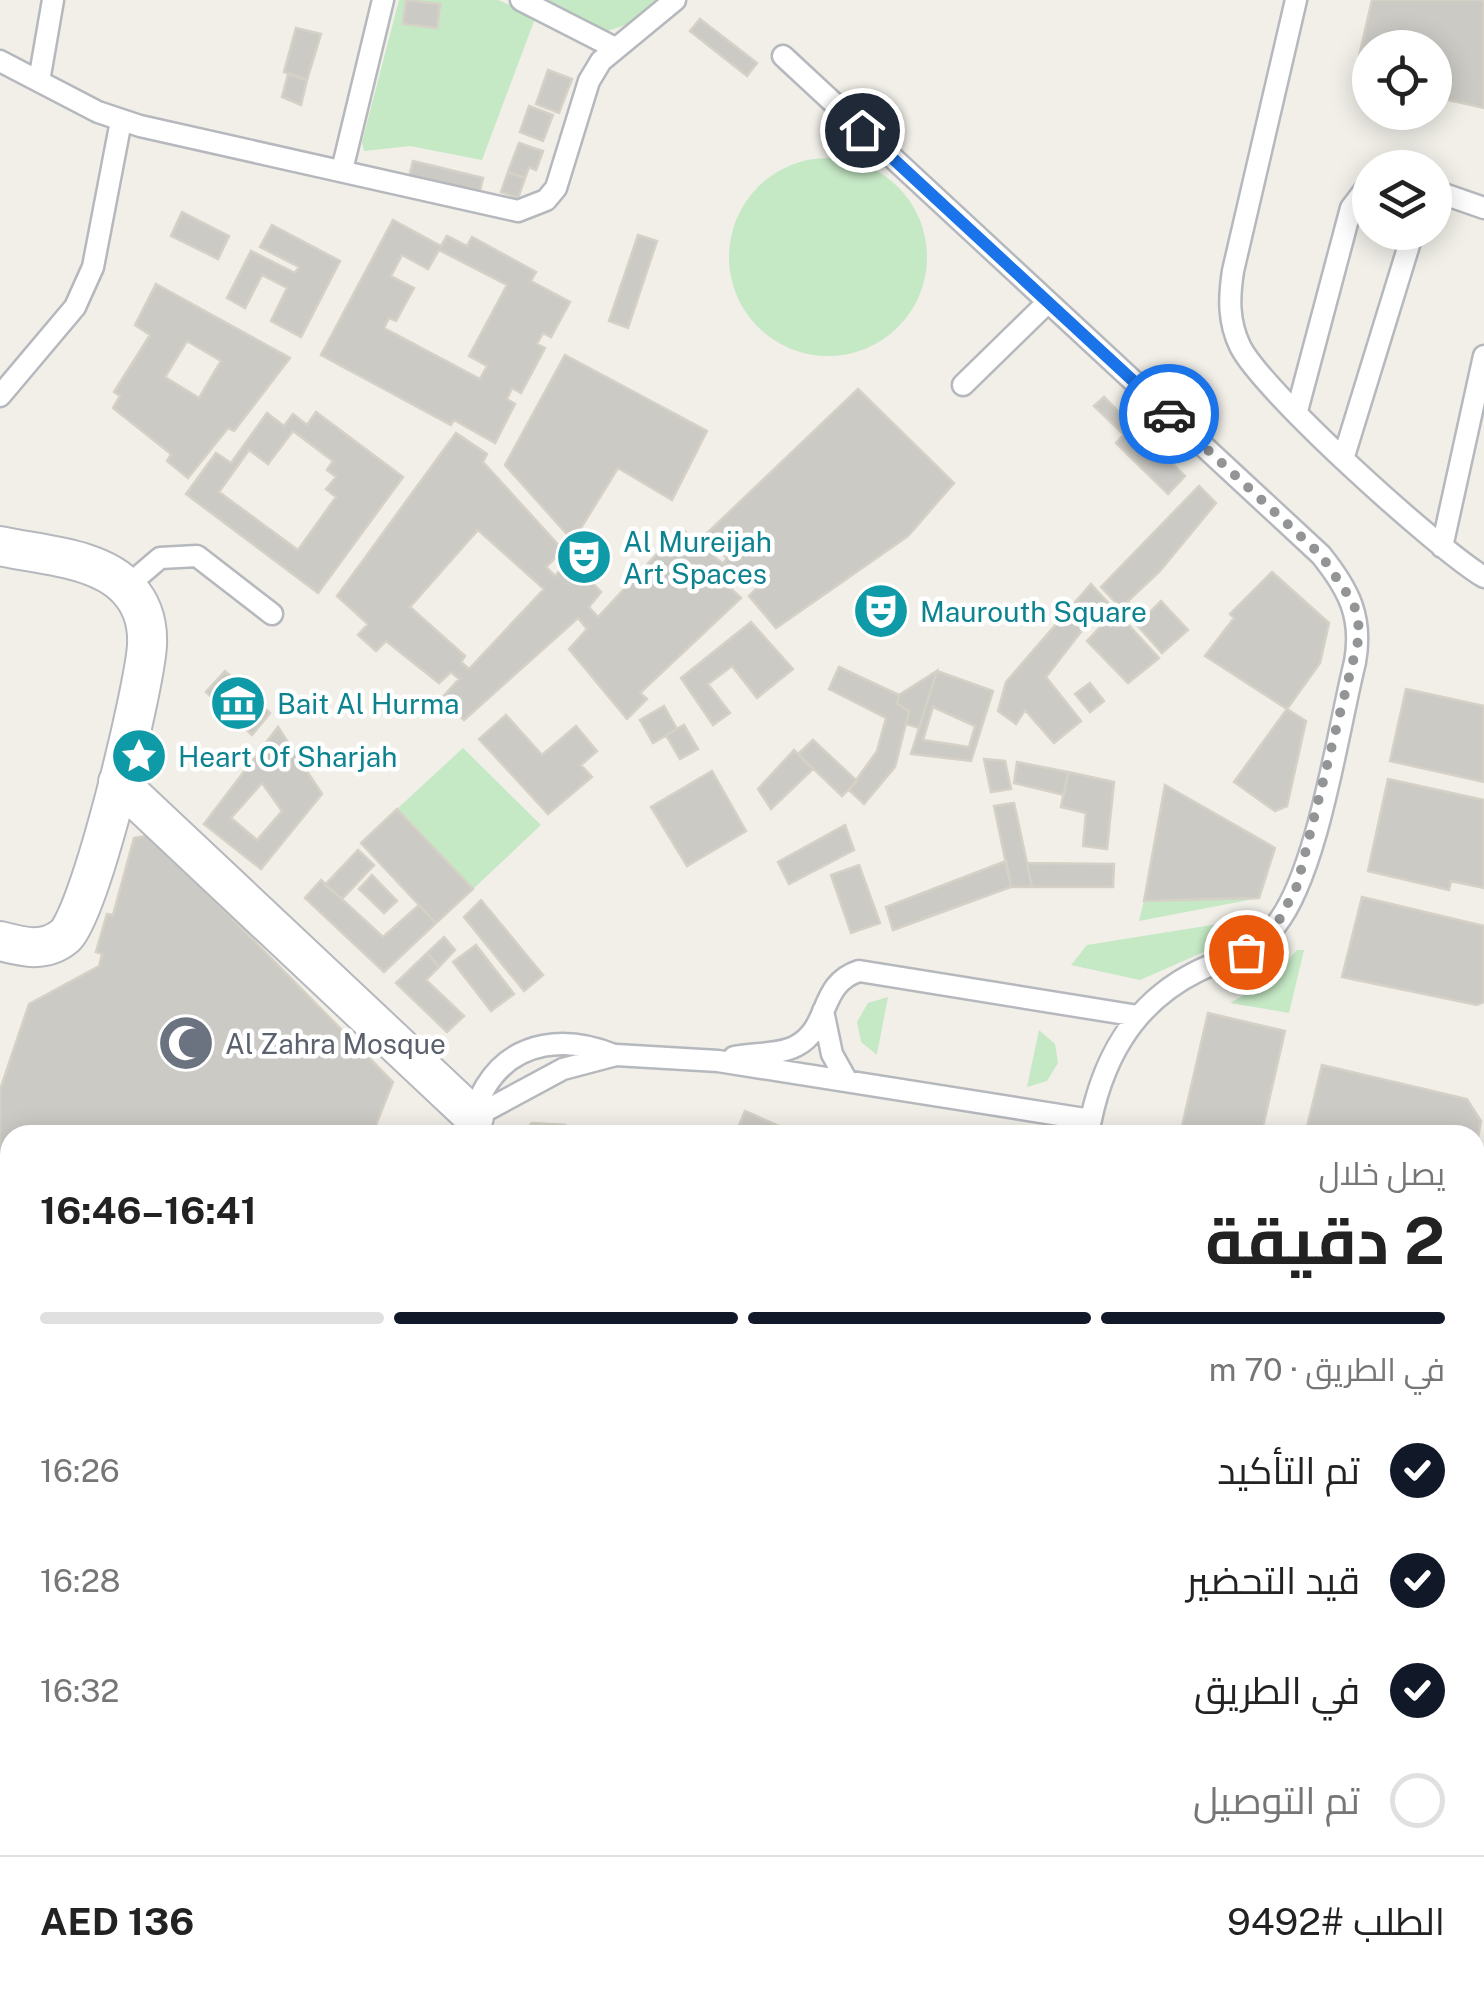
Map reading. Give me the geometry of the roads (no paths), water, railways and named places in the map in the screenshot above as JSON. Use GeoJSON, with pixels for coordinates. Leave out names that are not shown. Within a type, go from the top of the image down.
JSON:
{"type":"FeatureCollection","features":[{"type":"Feature","properties":{"kind":"street"},"geometry":{"type":"LineString","coordinates":[[0,546],[92,567],[126,586],[140,604],[147,646],[118,782],[77,921],[67,935],[36,949],[0,942]]}},
{"type":"Feature","properties":{"kind":"street"},"geometry":{"type":"LineString","coordinates":[[118,782],[466,1125]]}},
{"type":"Feature","properties":{"kind":"lane"},"geometry":{"type":"LineString","coordinates":[[39,81],[54,0]]}},
{"type":"Feature","properties":{"kind":"lane"},"geometry":{"type":"LineString","coordinates":[[342,170],[383,0]]}},
{"type":"Feature","properties":{"kind":"lane"},"geometry":{"type":"LineString","coordinates":[[521,0],[612,47]]}},
{"type":"Feature","properties":{"kind":"lane"},"geometry":{"type":"LineString","coordinates":[[0,61],[121,121],[502,210],[532,208],[556,188],[589,80],[612,47],[675,0]]}},
{"type":"Feature","properties":{"kind":"lane"},"geometry":{"type":"LineString","coordinates":[[1296,0],[1233,271],[1230,310],[1234,331],[1252,366],[1296,411],[1442,547],[1484,577]]}},
{"type":"Feature","properties":{"kind":"lane"},"geometry":{"type":"LineString","coordinates":[[783,56],[1321,555],[1354,604],[1360,633],[1312,836],[1288,906],[1263,939],[1246,952],[1178,982],[1138,1016],[1106,1064],[1091,1125]]}},
{"type":"Feature","properties":{"kind":"lane"},"geometry":{"type":"LineString","coordinates":[[0,396],[75,306],[93,266],[121,121]]}},
{"type":"Feature","properties":{"kind":"lane"},"geometry":{"type":"LineString","coordinates":[[1452,197],[1484,208]]}},
{"type":"Feature","properties":{"kind":"lane"},"geometry":{"type":"LineString","coordinates":[[1296,411],[1352,207]]}},
{"type":"Feature","properties":{"kind":"lane"},"geometry":{"type":"LineString","coordinates":[[1344,456],[1407,250]]}},
{"type":"Feature","properties":{"kind":"lane"},"geometry":{"type":"LineString","coordinates":[[963,385],[1048,302]]}},
{"type":"Feature","properties":{"kind":"lane"},"geometry":{"type":"LineString","coordinates":[[1442,547],[1484,356]]}},
{"type":"Feature","properties":{"kind":"lane"},"geometry":{"type":"LineString","coordinates":[[126,586],[160,558],[184,554],[208,562],[272,614]]}},
{"type":"Feature","properties":{"kind":"lane"},"geometry":{"type":"LineString","coordinates":[[718,1061],[799,1044],[817,1026],[838,980],[859,971],[1138,1016]]}},
{"type":"Feature","properties":{"kind":"lane"},"geometry":{"type":"LineString","coordinates":[[823,1009],[832,1054],[848,1080]]}},
{"type":"Feature","properties":{"kind":"lane"},"geometry":{"type":"LineString","coordinates":[[468,1125],[494,1074],[511,1058],[536,1046],[563,1042],[590,1045],[616,1055],[718,1061],[848,1080],[1080,1125]]}},
{"type":"Feature","properties":{"kind":"lane"},"geometry":{"type":"LineString","coordinates":[[469,1125],[550,1074],[616,1055]]}},
{"type":"Feature","properties":{"kind":"place","name":"Al Mureijah Art Spaces"},"geometry":{"type":"Point","coordinates":[584,557]}},
{"type":"Feature","properties":{"kind":"place","name":"Maurouth Square"},"geometry":{"type":"Point","coordinates":[881,611]}},
{"type":"Feature","properties":{"kind":"place","name":"Bait Al Hurma"},"geometry":{"type":"Point","coordinates":[238,703]}},
{"type":"Feature","properties":{"kind":"place","name":"Heart Of Sharjah"},"geometry":{"type":"Point","coordinates":[139,756]}},
{"type":"Feature","properties":{"kind":"place","name":"Al Zahra Mosque"},"geometry":{"type":"Point","coordinates":[186,1043]}}]}
